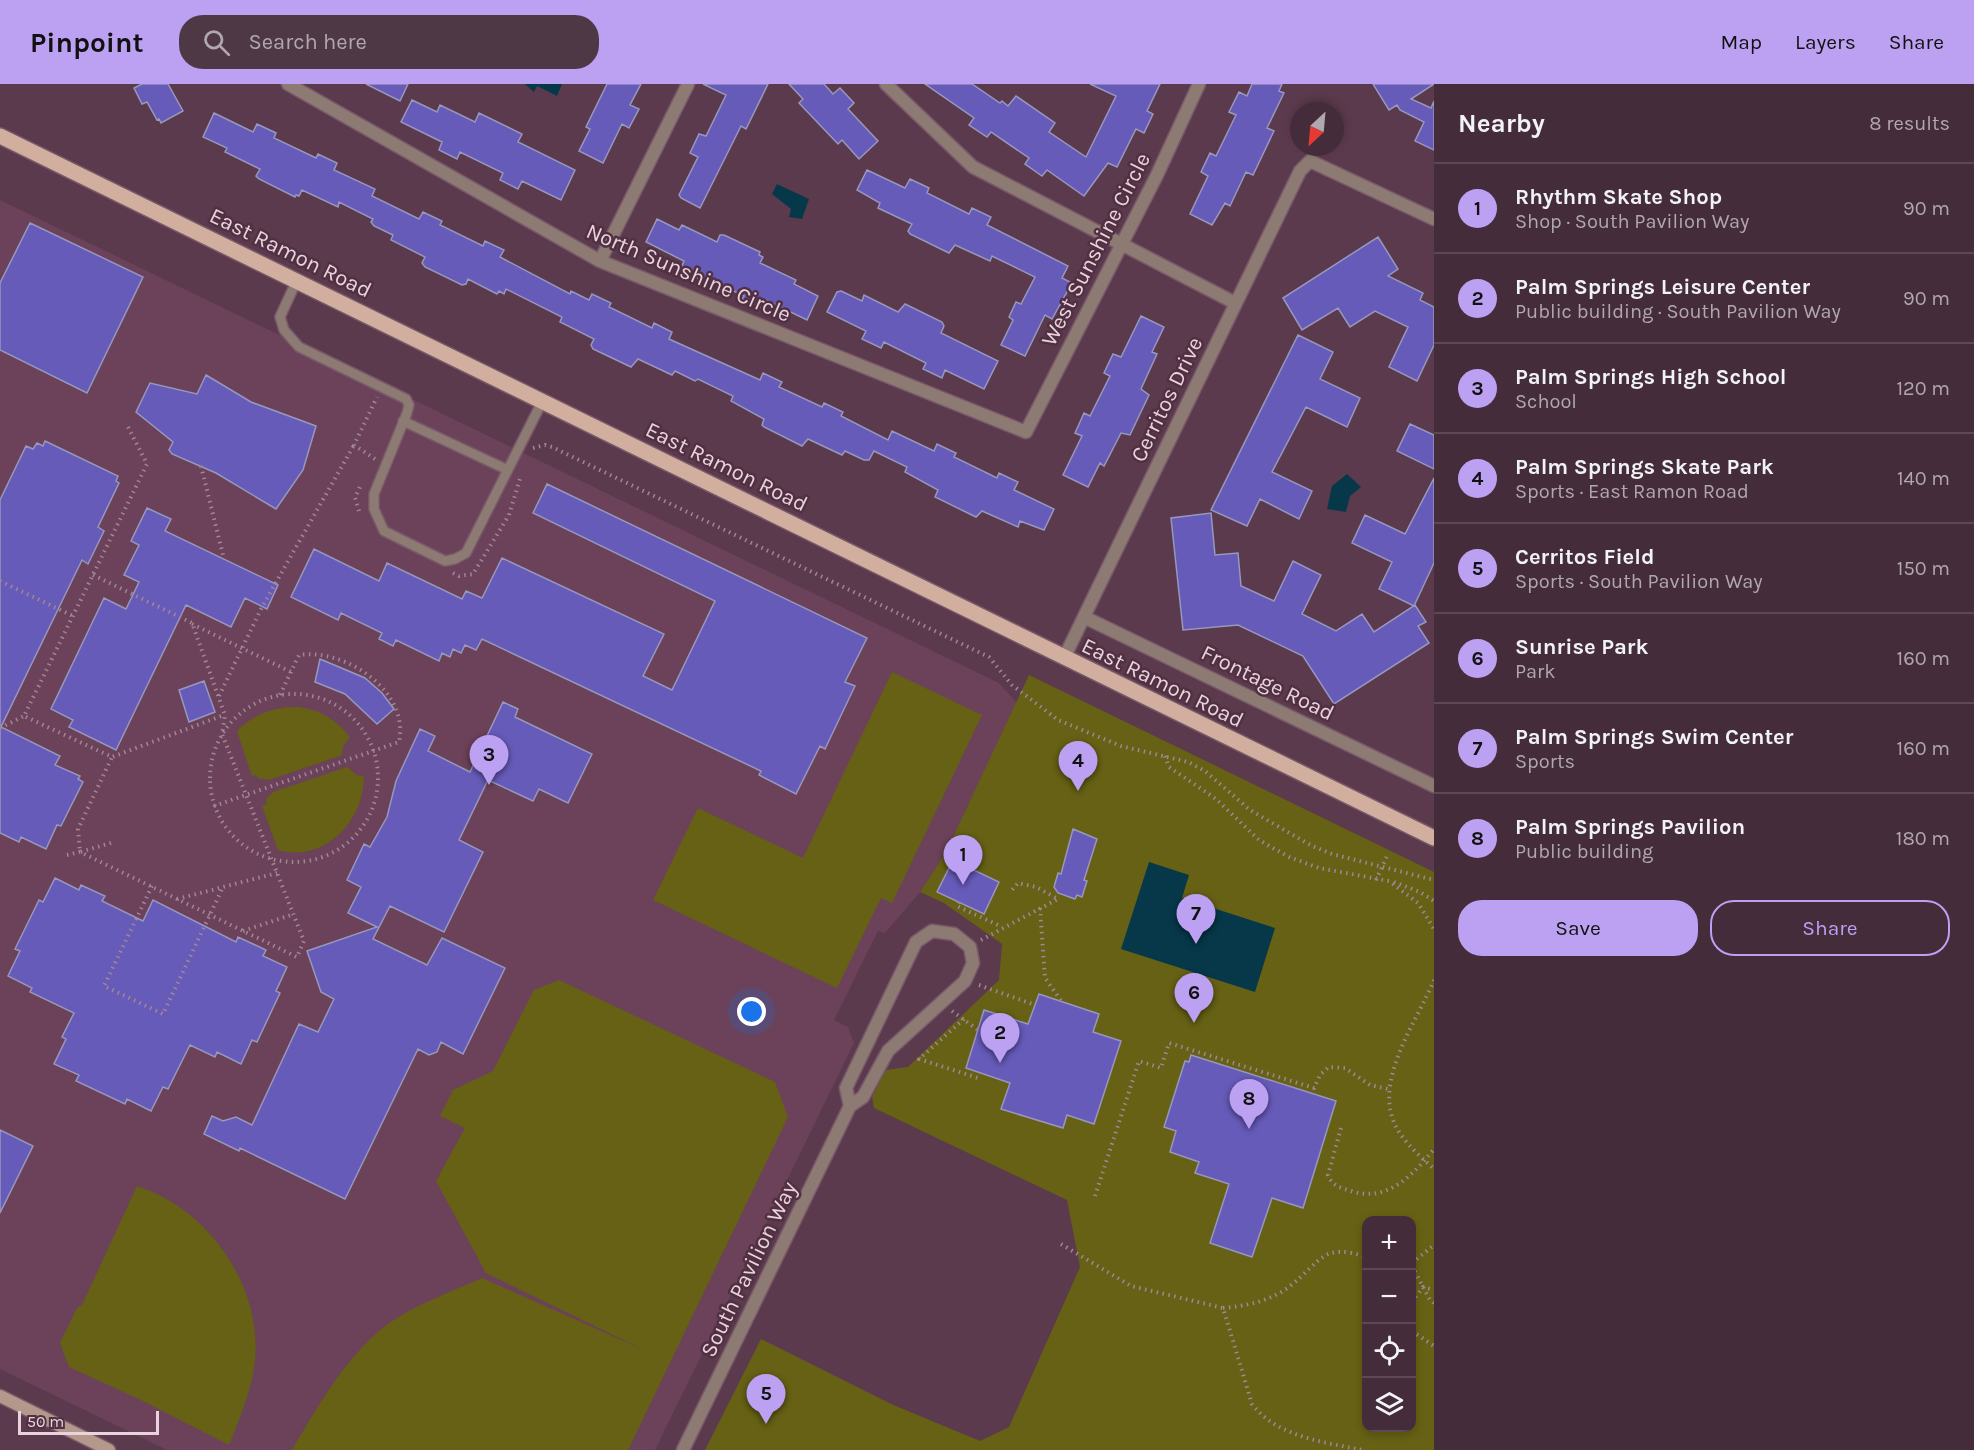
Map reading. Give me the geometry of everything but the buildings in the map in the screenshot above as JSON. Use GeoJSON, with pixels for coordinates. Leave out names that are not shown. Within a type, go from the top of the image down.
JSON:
{"type":"FeatureCollection","features":[{"type":"Feature","properties":{"kind":"main road","name":"East Ramon Road"},"geometry":{"type":"LineString","coordinates":[[0,136],[1434,838]]}},
{"type":"Feature","properties":{"kind":"street","name":"North Sunshine Circle"},"geometry":{"type":"LineString","coordinates":[[288,84],[600,261],[1026,432]]}},
{"type":"Feature","properties":{"kind":"street"},"geometry":{"type":"LineString","coordinates":[[600,261],[688,84]]}},
{"type":"Feature","properties":{"kind":"street"},"geometry":{"type":"LineString","coordinates":[[886,84],[973,167],[1235,303]]}},
{"type":"Feature","properties":{"kind":"street","name":"West Sunshine Circle"},"geometry":{"type":"LineString","coordinates":[[1026,432],[1199,84]]}},
{"type":"Feature","properties":{"kind":"street","name":"Cerritos Drive"},"geometry":{"type":"LineString","coordinates":[[1064,658],[1300,171],[1310,161],[1434,219]]}},
{"type":"Feature","properties":{"kind":"street","name":"Frontage Road"},"geometry":{"type":"LineString","coordinates":[[1084,617],[1434,786]]}},
{"type":"Feature","properties":{"kind":"street","name":"South Pavilion Way"},"geometry":{"type":"LineString","coordinates":[[850,1106],[846,1088],[916,942],[932,932],[954,934],[970,947]]}},
{"type":"Feature","properties":{"kind":"street"},"geometry":{"type":"LineString","coordinates":[[965,981],[973,963],[970,947]]}},
{"type":"Feature","properties":{"kind":"street","name":"South Pavilion Way"},"geometry":{"type":"LineString","coordinates":[[683,1450],[850,1106],[863,1097],[888,1051],[965,981]]}},
{"type":"Feature","properties":{"kind":"street"},"geometry":{"type":"LineString","coordinates":[[0,1396],[109,1450]]}},
{"type":"Feature","properties":{"kind":"lane"},"geometry":{"type":"LineString","coordinates":[[297,280],[280,317],[290,339],[299,347],[406,399],[409,405],[374,494],[374,509],[384,531],[444,561],[456,559],[466,553],[543,400]]}},
{"type":"Feature","properties":{"kind":"lane"},"geometry":{"type":"LineString","coordinates":[[404,421],[508,470]]}},
{"type":"Feature","properties":{"kind":"path"},"geometry":{"type":"LineString","coordinates":[[218,697],[262,607],[354,445],[382,387]]}},
{"type":"Feature","properties":{"kind":"path"},"geometry":{"type":"LineString","coordinates":[[0,728],[24,716],[147,464],[128,427]]}},
{"type":"Feature","properties":{"kind":"path"},"geometry":{"type":"LineString","coordinates":[[354,445],[375,458],[370,468]]}},
{"type":"Feature","properties":{"kind":"path"},"geometry":{"type":"LineString","coordinates":[[530,450],[538,446],[552,447],[989,657],[1012,685],[1058,720],[1120,746],[1188,762],[1205,771],[1250,810],[1312,846],[1380,867],[1434,880]]}},
{"type":"Feature","properties":{"kind":"path"},"geometry":{"type":"LineString","coordinates":[[201,466],[224,559]]}},
{"type":"Feature","properties":{"kind":"path"},"geometry":{"type":"LineString","coordinates":[[449,571],[459,576],[473,574],[509,515],[523,468]]}},
{"type":"Feature","properties":{"kind":"path"},"geometry":{"type":"LineString","coordinates":[[361,515],[355,498],[365,478]]}},
{"type":"Feature","properties":{"kind":"path"},"geometry":{"type":"LineString","coordinates":[[93,575],[291,672]]}},
{"type":"Feature","properties":{"kind":"path"},"geometry":{"type":"LineString","coordinates":[[0,581],[73,616]]}},
{"type":"Feature","properties":{"kind":"path"},"geometry":{"type":"LineString","coordinates":[[192,623],[225,715],[222,734],[209,762],[208,778],[214,806],[222,822],[239,841],[251,850],[272,859],[311,860],[339,848],[367,824],[377,796],[381,770],[364,729],[335,704],[306,694],[269,700],[236,718],[222,734]]}},
{"type":"Feature","properties":{"kind":"path"},"geometry":{"type":"LineString","coordinates":[[214,806],[399,742],[401,734],[398,711],[385,691],[358,669],[324,655],[299,655],[279,698]]}},
{"type":"Feature","properties":{"kind":"path"},"geometry":{"type":"LineString","coordinates":[[80,852],[78,829],[112,757],[225,715]]}},
{"type":"Feature","properties":{"kind":"path"},"geometry":{"type":"LineString","coordinates":[[24,716],[112,757]]}},
{"type":"Feature","properties":{"kind":"path"},"geometry":{"type":"LineString","coordinates":[[80,852],[297,957],[304,941],[222,734]]}},
{"type":"Feature","properties":{"kind":"path"},"geometry":{"type":"LineString","coordinates":[[1165,756],[1169,767],[1195,782],[1243,827],[1275,850],[1319,868],[1389,881],[1420,892],[1434,901]]}},
{"type":"Feature","properties":{"kind":"path"},"geometry":{"type":"LineString","coordinates":[[67,855],[111,843]]}},
{"type":"Feature","properties":{"kind":"path"},"geometry":{"type":"LineString","coordinates":[[1376,879],[1380,867],[1388,856]]}},
{"type":"Feature","properties":{"kind":"path"},"geometry":{"type":"LineString","coordinates":[[177,899],[278,873]]}},
{"type":"Feature","properties":{"kind":"path"},"geometry":{"type":"LineString","coordinates":[[1389,881],[1418,903],[1434,929]]}},
{"type":"Feature","properties":{"kind":"path"},"geometry":{"type":"LineString","coordinates":[[970,947],[1002,927],[1058,899],[1036,887],[1018,883],[1011,891]]}},
{"type":"Feature","properties":{"kind":"path"},"geometry":{"type":"LineString","coordinates":[[152,886],[104,986],[162,1014],[223,887]]}},
{"type":"Feature","properties":{"kind":"path"},"geometry":{"type":"LineString","coordinates":[[959,902],[957,906],[1002,927]]}},
{"type":"Feature","properties":{"kind":"path"},"geometry":{"type":"LineString","coordinates":[[1040,908],[1045,978],[1062,1002]]}},
{"type":"Feature","properties":{"kind":"path"},"geometry":{"type":"LineString","coordinates":[[243,931],[294,914]]}},
{"type":"Feature","properties":{"kind":"path"},"geometry":{"type":"LineString","coordinates":[[1434,980],[1408,1034],[1389,1089],[1393,1120],[1406,1142],[1434,1169]]}},
{"type":"Feature","properties":{"kind":"path"},"geometry":{"type":"LineString","coordinates":[[965,981],[1035,1005]]}},
{"type":"Feature","properties":{"kind":"path"},"geometry":{"type":"LineString","coordinates":[[940,1003],[978,1030]]}},
{"type":"Feature","properties":{"kind":"path"},"geometry":{"type":"LineString","coordinates":[[964,1019],[919,1059],[978,1078]]}},
{"type":"Feature","properties":{"kind":"path"},"geometry":{"type":"LineString","coordinates":[[1095,1196],[1139,1061],[1161,1068],[1169,1043],[1314,1088],[1320,1075],[1329,1067],[1345,1068],[1370,1085],[1389,1089]]}},
{"type":"Feature","properties":{"kind":"path"},"geometry":{"type":"LineString","coordinates":[[1341,1128],[1328,1175],[1332,1183],[1366,1195],[1385,1192],[1402,1182],[1434,1149]]}},
{"type":"Feature","properties":{"kind":"path"},"geometry":{"type":"LineString","coordinates":[[1061,1244],[1131,1286],[1223,1308],[1272,1296],[1289,1286],[1313,1264],[1331,1252],[1346,1250],[1362,1256]]}},
{"type":"Feature","properties":{"kind":"path"},"geometry":{"type":"LineString","coordinates":[[1416,1261],[1434,1245]]}},
{"type":"Feature","properties":{"kind":"path"},"geometry":{"type":"LineString","coordinates":[[1414,1270],[1434,1304]]}},
{"type":"Feature","properties":{"kind":"path"},"geometry":{"type":"LineString","coordinates":[[1423,1287],[1434,1290]]}},
{"type":"Feature","properties":{"kind":"path"},"geometry":{"type":"LineString","coordinates":[[1416,1297],[1423,1287]]}},
{"type":"Feature","properties":{"kind":"path"},"geometry":{"type":"LineString","coordinates":[[1223,1308],[1252,1404],[1262,1418],[1277,1428],[1362,1450]]}},
{"type":"Feature","properties":{"kind":"path"},"geometry":{"type":"LineString","coordinates":[[1416,1334],[1434,1346]]}},
{"type":"Feature","properties":{"kind":"shaded area"},"geometry":{"type":"Polygon","coordinates":[[[0,200],[999,683],[1017,703],[946,852],[920,892],[885,933],[878,931],[834,1020],[848,1027],[854,1043],[655,1450],[167,1450],[0,1369],[0,200]]]}},
{"type":"Feature","properties":{"kind":"shaded area"},"geometry":{"type":"Polygon","coordinates":[[[892,672],[982,715],[892,903],[881,898],[837,988],[653,900],[698,808],[803,858],[892,672]]]}},
{"type":"Feature","properties":{"kind":"shaded area"},"geometry":{"type":"Polygon","coordinates":[[[1029,675],[1434,872],[1434,1450],[705,1450],[761,1339],[891,1404],[980,1441],[1009,1427],[1080,1267],[1067,1200],[874,1108],[872,1097],[886,1070],[908,1067],[999,980],[1002,944],[944,903],[920,892],[946,852],[1029,675]]]}},
{"type":"Feature","properties":{"kind":"shaded area"},"geometry":{"type":"Polygon","coordinates":[[[298,707],[320,713],[345,731],[350,737],[343,746],[342,755],[269,780],[258,778],[256,775],[252,776],[237,731],[250,720],[264,713],[280,708],[298,707]]]}},
{"type":"Feature","properties":{"kind":"shaded area"},"geometry":{"type":"Polygon","coordinates":[[[347,767],[357,775],[364,776],[362,793],[349,823],[339,835],[311,850],[295,852],[278,850],[262,806],[267,804],[266,799],[273,792],[347,767]]]}},
{"type":"Feature","properties":{"kind":"shaded area"},"geometry":{"type":"Polygon","coordinates":[[[559,980],[775,1082],[788,1117],[628,1450],[292,1450],[342,1372],[353,1357],[379,1331],[414,1308],[482,1278],[646,1351],[486,1273],[436,1181],[465,1128],[440,1116],[453,1090],[493,1071],[534,990],[559,980]]]}},
{"type":"Feature","properties":{"kind":"shaded area"},"geometry":{"type":"Polygon","coordinates":[[[137,1186],[160,1195],[181,1208],[201,1225],[218,1243],[243,1287],[251,1310],[255,1335],[255,1364],[249,1392],[229,1445],[139,1399],[69,1367],[60,1343],[77,1308],[82,1305],[137,1186]]]}},
{"type":"Feature","properties":{"kind":"water"},"geometry":{"type":"Polygon","coordinates":[[[525,84],[562,84],[557,96],[537,86],[534,92],[525,84]]]}},
{"type":"Feature","properties":{"kind":"water"},"geometry":{"type":"Polygon","coordinates":[[[777,184],[809,199],[802,219],[789,217],[791,209],[772,194],[777,184]]]}},
{"type":"Feature","properties":{"kind":"water"},"geometry":{"type":"Polygon","coordinates":[[[1347,474],[1361,487],[1350,496],[1346,512],[1327,509],[1332,486],[1347,474]]]}},
{"type":"Feature","properties":{"kind":"water"},"geometry":{"type":"Polygon","coordinates":[[[1149,862],[1189,875],[1182,898],[1275,928],[1255,992],[1121,949],[1149,862]]]}},
{"type":"Feature","properties":{"kind":"place","name":"Palm Springs High School"},"geometry":{"type":"Point","coordinates":[489,785]}},
{"type":"Feature","properties":{"kind":"place","name":"Palm Springs Skate Park"},"geometry":{"type":"Point","coordinates":[1078,791]}},
{"type":"Feature","properties":{"kind":"place","name":"Rhythm Skate Shop"},"geometry":{"type":"Point","coordinates":[963,885]}},
{"type":"Feature","properties":{"kind":"place","name":"Palm Springs Swim Center"},"geometry":{"type":"Point","coordinates":[1196,944]}},
{"type":"Feature","properties":{"kind":"place","name":"Sunrise Park"},"geometry":{"type":"Point","coordinates":[1194,1023]}},
{"type":"Feature","properties":{"kind":"place","name":"Palm Springs Leisure Center"},"geometry":{"type":"Point","coordinates":[1000,1063]}},
{"type":"Feature","properties":{"kind":"place","name":"Palm Springs Pavilion"},"geometry":{"type":"Point","coordinates":[1249,1129]}},
{"type":"Feature","properties":{"kind":"place","name":"Cerritos Field"},"geometry":{"type":"Point","coordinates":[766,1424]}}]}
